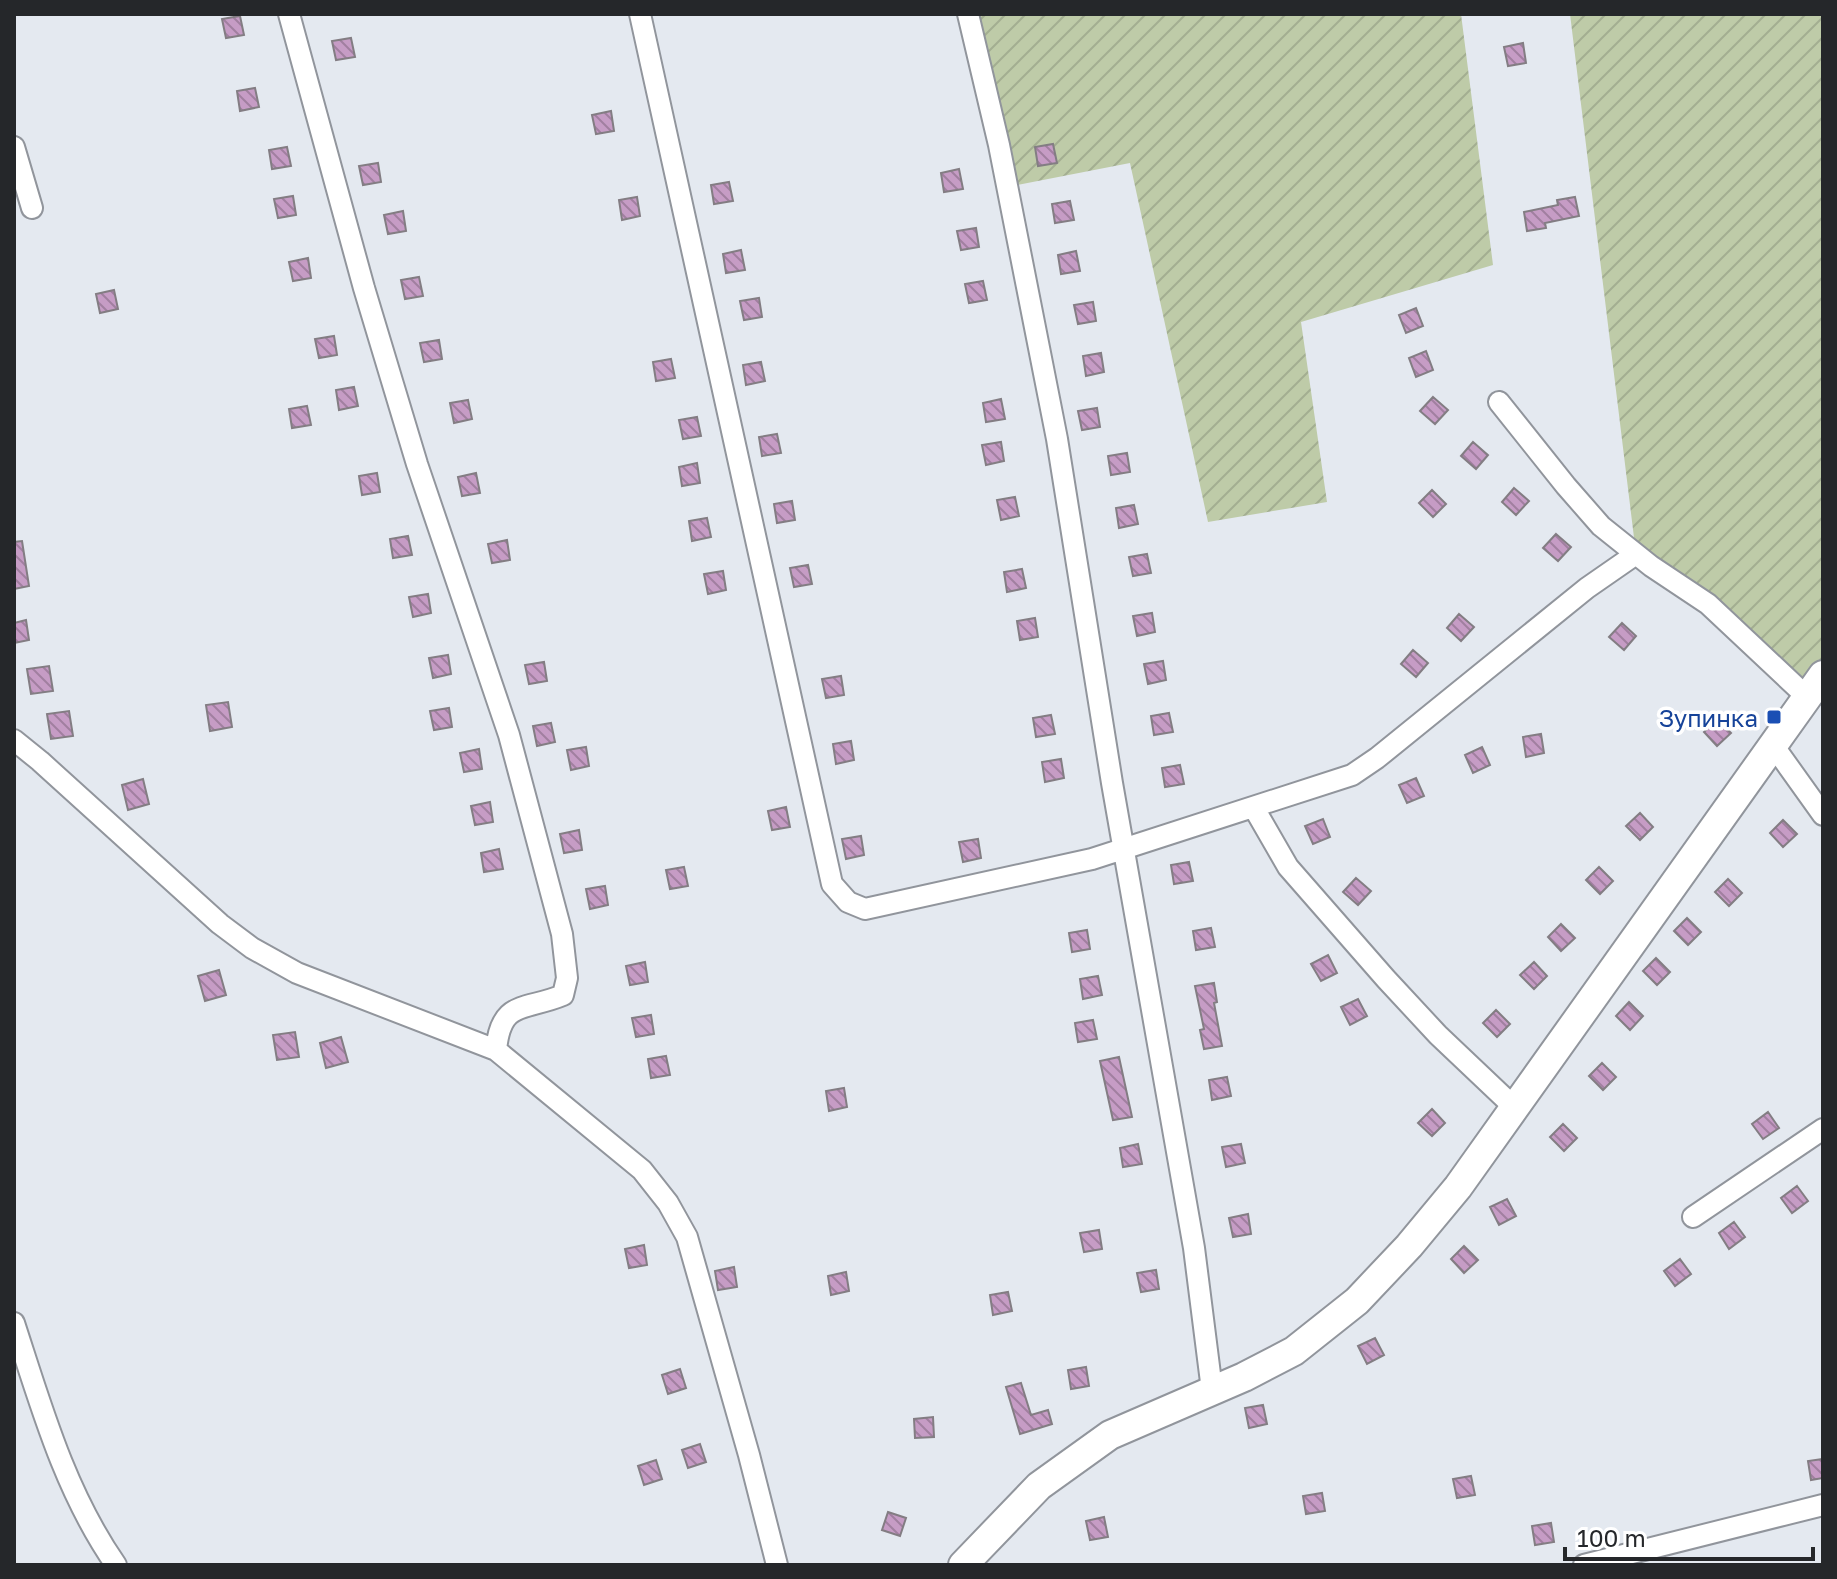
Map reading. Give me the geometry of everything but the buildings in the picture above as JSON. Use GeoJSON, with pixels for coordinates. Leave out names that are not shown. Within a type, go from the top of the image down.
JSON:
{"type":"FeatureCollection","features":[{"type":"Feature","properties":{"kind":"street"},"geometry":{"type":"LineString","coordinates":[[289,14],[364,288],[417,464],[509,735],[562,934],[567,978],[563,995],[544,1003],[514,1008],[498,1028],[496,1050]]}},
{"type":"Feature","properties":{"kind":"street"},"geometry":{"type":"LineString","coordinates":[[640,14],[832,884],[848,902],[865,909],[1092,859],[1339,780],[1364,767],[1587,588],[1636,554]]}},
{"type":"Feature","properties":{"kind":"street"},"geometry":{"type":"LineString","coordinates":[[968,14],[999,145],[1057,439],[1194,1248],[1212,1390]]}},
{"type":"Feature","properties":{"kind":"street"},"geometry":{"type":"LineString","coordinates":[[14,147],[32,208]]}},
{"type":"Feature","properties":{"kind":"street"},"geometry":{"type":"LineString","coordinates":[[963,1565],[1039,1486],[1110,1435],[1294,1351],[1357,1301],[1409,1246],[1458,1187],[1815,686],[1601,526],[1499,402]]}},
{"type":"Feature","properties":{"kind":"street"},"geometry":{"type":"LineString","coordinates":[[14,740],[220,924],[252,948],[297,973],[496,1050],[642,1170],[668,1203],[687,1237],[777,1565]]}},
{"type":"Feature","properties":{"kind":"street"},"geometry":{"type":"LineString","coordinates":[[1773,745],[1823,815]]}},
{"type":"Feature","properties":{"kind":"street"},"geometry":{"type":"LineString","coordinates":[[1254,808],[1288,867],[1438,1035],[1515,1108]]}},
{"type":"Feature","properties":{"kind":"street"},"geometry":{"type":"LineString","coordinates":[[1693,1217],[1823,1129]]}},
{"type":"Feature","properties":{"kind":"street"},"geometry":{"type":"LineString","coordinates":[[14,1323],[78,1503],[116,1565]]}},
{"type":"Feature","properties":{"kind":"street"},"geometry":{"type":"LineString","coordinates":[[1584,1565],[1823,1505]]}},
{"type":"Feature","properties":{"kind":"green space"},"geometry":{"type":"Polygon","coordinates":[[[968,14],[1461,14],[1493,265],[1301,322],[1327,502],[1208,522],[1130,163],[1007,187],[968,14]]]}},
{"type":"Feature","properties":{"kind":"green space"},"geometry":{"type":"Polygon","coordinates":[[[1570,14],[1823,14],[1823,675],[1807,697],[1636,554],[1570,14]]]}},
{"type":"Feature","properties":{"kind":"place","name":"Зупинка"},"geometry":{"type":"Point","coordinates":[1774,717]}}]}
